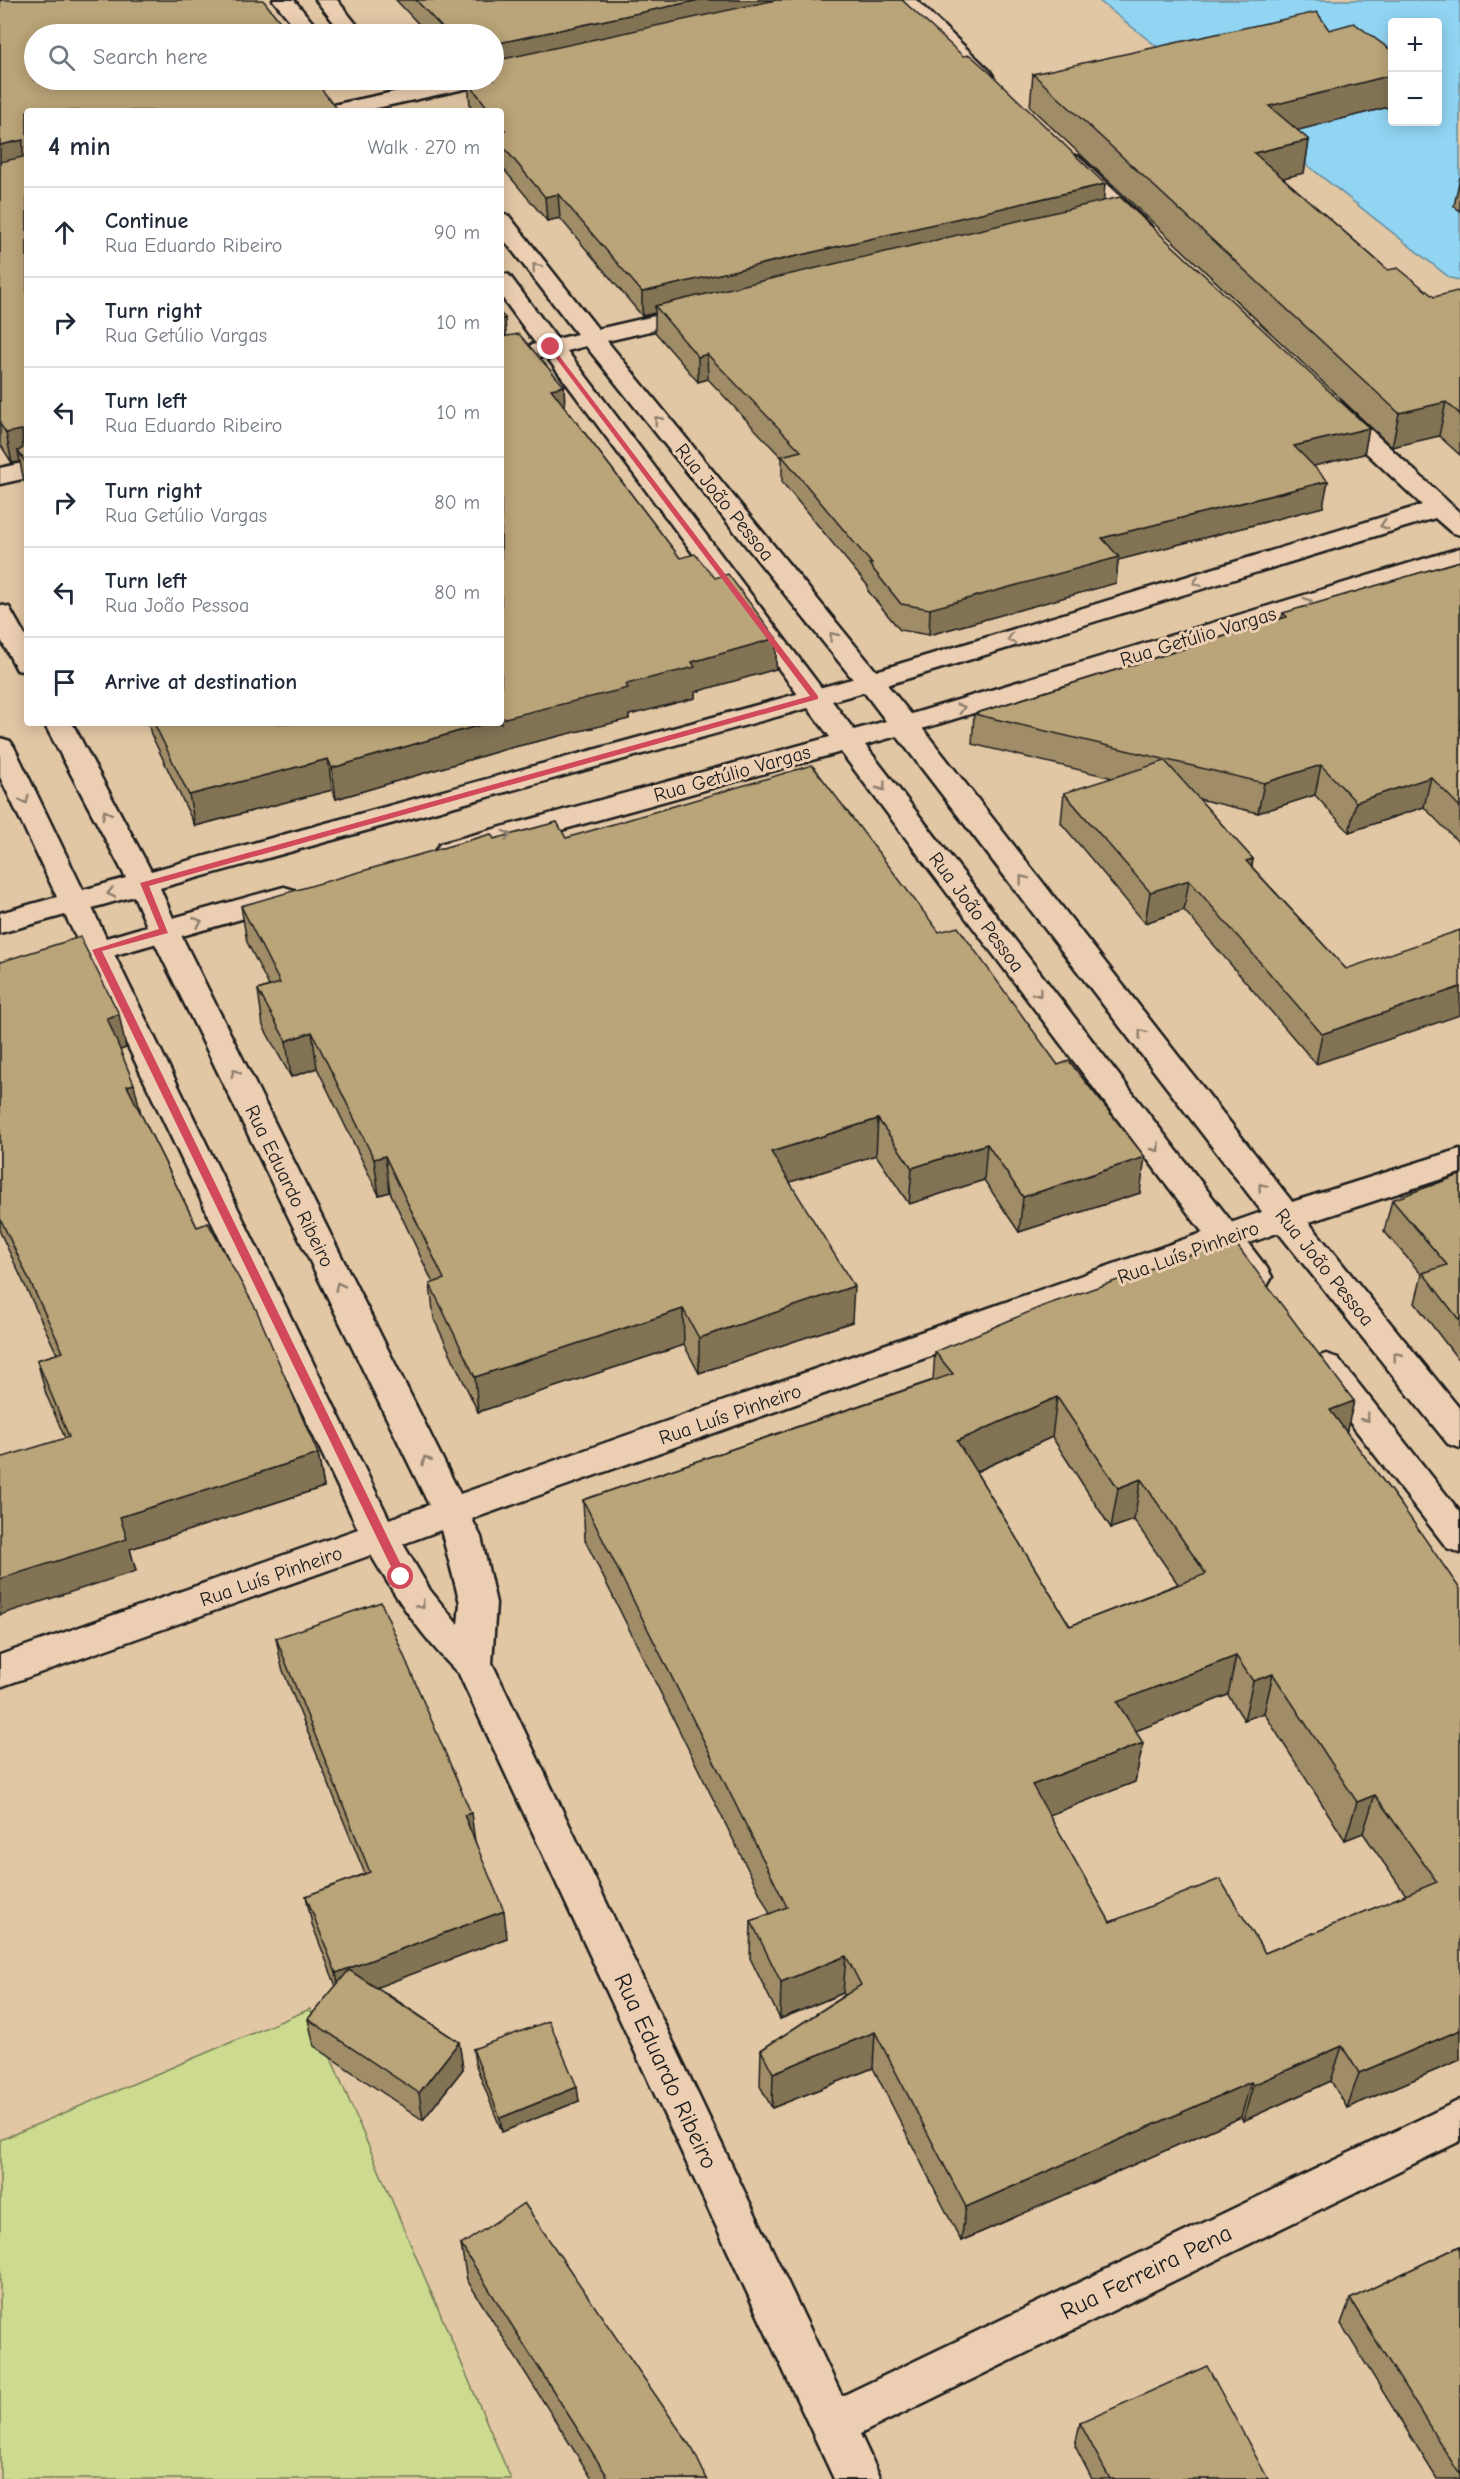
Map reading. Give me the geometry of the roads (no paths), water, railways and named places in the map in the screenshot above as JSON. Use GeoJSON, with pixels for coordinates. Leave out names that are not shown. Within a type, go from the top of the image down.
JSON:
{"type":"FeatureCollection","features":[{"type":"Feature","properties":{"kind":"street"},"geometry":{"type":"LineString","coordinates":[[283,0],[303,24]]}},
{"type":"Feature","properties":{"kind":"street"},"geometry":{"type":"LineString","coordinates":[[326,0],[346,24]]}},
{"type":"Feature","properties":{"kind":"street"},"geometry":{"type":"LineString","coordinates":[[904,0],[996,90]]}},
{"type":"Feature","properties":{"kind":"street"},"geometry":{"type":"LineString","coordinates":[[343,108],[367,101],[428,90]]}},
{"type":"Feature","properties":{"kind":"street"},"geometry":{"type":"LineString","coordinates":[[1055,147],[1157,244]]}},
{"type":"Feature","properties":{"kind":"street"},"geometry":{"type":"LineString","coordinates":[[1100,217],[1123,212]]}},
{"type":"Feature","properties":{"kind":"street","name":"Rua João Pessoa"},"geometry":{"type":"LineString","coordinates":[[504,225],[592,338],[905,725],[1285,1217],[1460,1434]]}},
{"type":"Feature","properties":{"kind":"street","name":"Rua João Pessoa"},"geometry":{"type":"LineString","coordinates":[[504,284],[847,741],[1270,1295]]}},
{"type":"Feature","properties":{"kind":"street"},"geometry":{"type":"LineString","coordinates":[[504,358],[719,308]]}},
{"type":"Feature","properties":{"kind":"street"},"geometry":{"type":"LineString","coordinates":[[1320,396],[1460,526]]}},
{"type":"Feature","properties":{"kind":"street"},"geometry":{"type":"LineString","coordinates":[[0,476],[24,471]]}},
{"type":"Feature","properties":{"kind":"street"},"geometry":{"type":"LineString","coordinates":[[0,923],[815,698],[1440,508]]}},
{"type":"Feature","properties":{"kind":"street","name":"Rua Getúlio Vargas"},"geometry":{"type":"LineString","coordinates":[[426,858],[905,725],[1460,556]]}},
{"type":"Feature","properties":{"kind":"street"},"geometry":{"type":"LineString","coordinates":[[0,613],[24,658]]}},
{"type":"Feature","properties":{"kind":"street","name":"Rua Eduardo Ribeiro"},"geometry":{"type":"LineString","coordinates":[[60,726],[144,885],[466,1546],[478,1603],[473,1663]]}},
{"type":"Feature","properties":{"kind":"street","name":"Rua Eduardo Ribeiro"},"geometry":{"type":"LineString","coordinates":[[0,747],[380,1537],[417,1601],[444,1635],[473,1663],[858,2479]]}},
{"type":"Feature","properties":{"kind":"street"},"geometry":{"type":"LineString","coordinates":[[0,978],[312,890]]}},
{"type":"Feature","properties":{"kind":"street","name":"Rua Luís Pinheiro"},"geometry":{"type":"LineString","coordinates":[[0,1671],[1285,1217],[1460,1161]]}},
{"type":"Feature","properties":{"kind":"street"},"geometry":{"type":"LineString","coordinates":[[1306,1342],[1460,1538]]}},
{"type":"Feature","properties":{"kind":"street","name":"Rua Ferreira Pena"},"geometry":{"type":"LineString","coordinates":[[832,2424],[1460,2120]]}},
{"type":"Feature","properties":{"kind":"water"},"geometry":{"type":"Polygon","coordinates":[[[1098,0],[1460,0],[1460,280],[1450,278],[1098,0]]]}}]}
